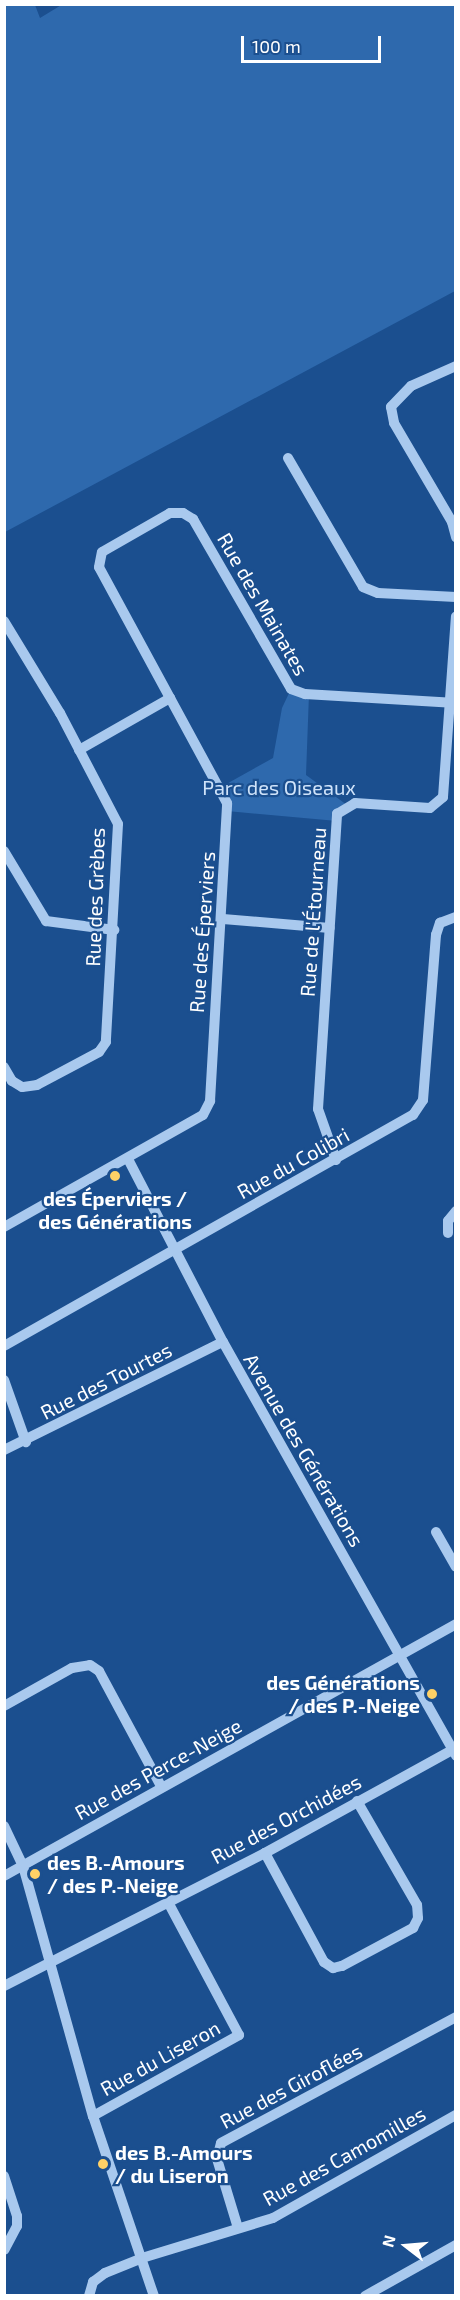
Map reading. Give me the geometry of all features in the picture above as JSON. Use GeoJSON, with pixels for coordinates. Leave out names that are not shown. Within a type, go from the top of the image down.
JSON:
{"type":"FeatureCollection","features":[{"type":"Feature","properties":{"kind":"street"},"geometry":{"type":"LineString","coordinates":[[456,366],[411,386],[391,407],[394,423],[452,522],[456,537]]}},
{"type":"Feature","properties":{"kind":"street"},"geometry":{"type":"LineString","coordinates":[[288,458],[363,587],[378,593],[456,597]]}},
{"type":"Feature","properties":{"kind":"street","name":"Rue des Mainates"},"geometry":{"type":"LineString","coordinates":[[99,555],[106,547],[170,513],[183,513],[199,528],[291,689],[305,694],[452,703]]}},
{"type":"Feature","properties":{"kind":"street","name":"Rue des Éperviers"},"geometry":{"type":"LineString","coordinates":[[4,1227],[128,1159],[207,1111],[223,919],[225,795],[99,567],[99,555]]}},
{"type":"Feature","properties":{"kind":"street","name":"Rue de l'Étourneau"},"geometry":{"type":"LineString","coordinates":[[336,1160],[318,1109],[338,814],[355,802],[430,808],[444,793],[452,703],[456,616]]}},
{"type":"Feature","properties":{"kind":"street","name":"Rue des Grèbes"},"geometry":{"type":"LineString","coordinates":[[4,621],[79,750],[118,824],[114,930],[104,1047],[37,1085],[17,1084],[4,1067]]}},
{"type":"Feature","properties":{"kind":"street"},"geometry":{"type":"LineString","coordinates":[[79,750],[170,698]]}},
{"type":"Feature","properties":{"kind":"street"},"geometry":{"type":"LineString","coordinates":[[4,852],[46,921],[114,930]]}},
{"type":"Feature","properties":{"kind":"street","name":"Rue du Colibri"},"geometry":{"type":"LineString","coordinates":[[4,1346],[174,1248],[336,1160],[413,1114],[423,1100],[436,935],[440,923],[456,917]]}},
{"type":"Feature","properties":{"kind":"street"},"geometry":{"type":"LineString","coordinates":[[223,919],[330,928]]}},
{"type":"Feature","properties":{"kind":"street","name":"Avenue des Générations"},"geometry":{"type":"LineString","coordinates":[[128,1159],[223,1342],[454,1751]]}},
{"type":"Feature","properties":{"kind":"street"},"geometry":{"type":"LineString","coordinates":[[448,1233],[448,1221],[456,1211]]}},
{"type":"Feature","properties":{"kind":"street","name":"Rue des Tourtes"},"geometry":{"type":"LineString","coordinates":[[4,1450],[26,1442],[223,1342]]}},
{"type":"Feature","properties":{"kind":"street"},"geometry":{"type":"LineString","coordinates":[[4,1380],[26,1442]]}},
{"type":"Feature","properties":{"kind":"street"},"geometry":{"type":"LineString","coordinates":[[436,1532],[456,1567]]}},
{"type":"Feature","properties":{"kind":"street","name":"Rue des Perce-Neige"},"geometry":{"type":"LineString","coordinates":[[4,1876],[161,1786],[456,1624]]}},
{"type":"Feature","properties":{"kind":"street"},"geometry":{"type":"LineString","coordinates":[[4,1706],[72,1668],[90,1665],[99,1671],[161,1786]]}},
{"type":"Feature","properties":{"kind":"street","name":"Rue des Orchidées"},"geometry":{"type":"LineString","coordinates":[[4,1986],[265,1852],[454,1751]]}},
{"type":"Feature","properties":{"kind":"street"},"geometry":{"type":"LineString","coordinates":[[265,1852],[324,1962],[333,1968],[342,1966],[413,1928],[418,1918],[417,1905],[357,1801]]}},
{"type":"Feature","properties":{"kind":"street"},"geometry":{"type":"LineString","coordinates":[[4,1826],[23,1866],[93,2116],[154,2295]]}},
{"type":"Feature","properties":{"kind":"street","name":"Rue du Liseron"},"geometry":{"type":"LineString","coordinates":[[93,2116],[239,2035],[168,1902]]}},
{"type":"Feature","properties":{"kind":"street","name":"Rue des Giroflées"},"geometry":{"type":"LineString","coordinates":[[238,2228],[217,2159],[221,2143],[456,2017]]}},
{"type":"Feature","properties":{"kind":"street","name":"Rue des Camomilles"},"geometry":{"type":"LineString","coordinates":[[89,2295],[93,2282],[105,2273],[142,2258],[273,2218],[456,2115]]}},
{"type":"Feature","properties":{"kind":"street"},"geometry":{"type":"LineString","coordinates":[[4,2175],[17,2216],[4,2250]]}},
{"type":"Feature","properties":{"kind":"street"},"geometry":{"type":"LineString","coordinates":[[365,2295],[456,2245]]}},
{"type":"Feature","properties":{"kind":"green space"},"geometry":{"type":"Polygon","coordinates":[[[63,4],[455,5],[455,291],[5,532],[5,5],[35,5],[40,18],[63,4]]]}},
{"type":"Feature","properties":{"kind":"green space","name":"Parc des Oiseaux"},"geometry":{"type":"Polygon","coordinates":[[[291,689],[309,694],[306,775],[347,805],[337,821],[227,811],[221,787],[273,758],[282,708],[291,689]]]}},
{"type":"Feature","properties":{"kind":"place","name":"des Éperviers / des Générations"},"geometry":{"type":"Point","coordinates":[115,1176]}},
{"type":"Feature","properties":{"kind":"place","name":"des Générations / des P.-Neige"},"geometry":{"type":"Point","coordinates":[432,1694]}},
{"type":"Feature","properties":{"kind":"place","name":"des B.-Amours / des P.-Neige"},"geometry":{"type":"Point","coordinates":[35,1874]}},
{"type":"Feature","properties":{"kind":"place","name":"des B.-Amours / du Liseron"},"geometry":{"type":"Point","coordinates":[103,2164]}}]}
